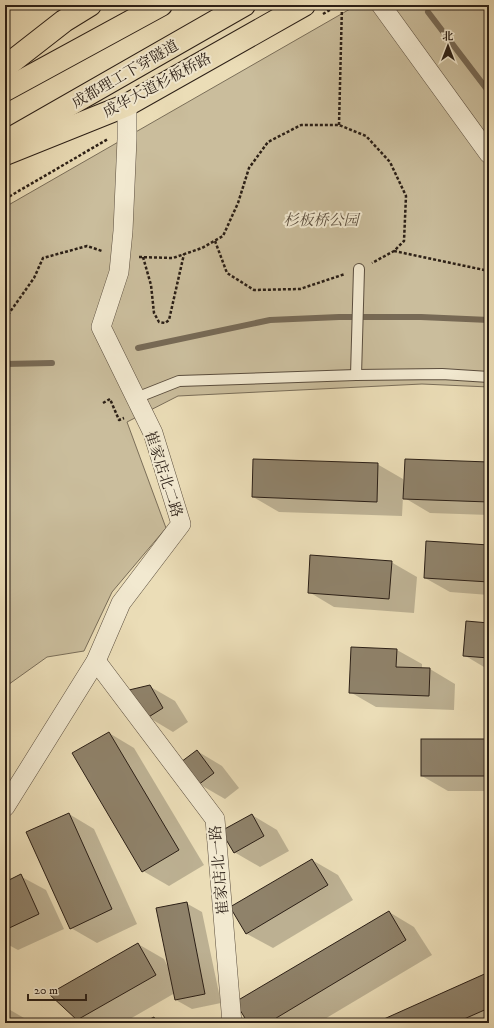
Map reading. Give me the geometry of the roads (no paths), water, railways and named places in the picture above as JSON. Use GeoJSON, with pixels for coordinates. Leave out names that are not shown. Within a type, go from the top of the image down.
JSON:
{"type":"FeatureCollection","features":[{"type":"Feature","properties":{"kind":"main road"},"geometry":{"type":"LineString","coordinates":[[5,67],[64,21],[90,5]]}},
{"type":"Feature","properties":{"kind":"main road"},"geometry":{"type":"LineString","coordinates":[[5,90],[161,5]]}},
{"type":"Feature","properties":{"kind":"main road","name":"成都理工下穿隧道"},"geometry":{"type":"LineString","coordinates":[[5,142],[244,5]]}},
{"type":"Feature","properties":{"kind":"main road","name":"成华大道杉板桥路"},"geometry":{"type":"LineString","coordinates":[[5,154],[127,105],[304,5]]}},
{"type":"Feature","properties":{"kind":"street"},"geometry":{"type":"LineString","coordinates":[[381,5],[489,154]]}},
{"type":"Feature","properties":{"kind":"street","name":"崔家店北二路"},"geometry":{"type":"LineString","coordinates":[[5,807],[96,661],[121,603],[181,524],[153,433],[101,327],[119,272],[123,231],[127,105]]}},
{"type":"Feature","properties":{"kind":"street","name":"崔家店北一路"},"geometry":{"type":"LineString","coordinates":[[96,661],[215,819],[232,1023]]}},
{"type":"Feature","properties":{"kind":"lane"},"geometry":{"type":"LineString","coordinates":[[356,375],[359,269]]}},
{"type":"Feature","properties":{"kind":"lane"},"geometry":{"type":"LineString","coordinates":[[136,398],[179,381],[356,375],[442,374],[489,377]]}},
{"type":"Feature","properties":{"kind":"waterway"},"geometry":{"type":"LineString","coordinates":[[428,12],[489,92]]}},
{"type":"Feature","properties":{"kind":"waterway"},"geometry":{"type":"LineString","coordinates":[[138,348],[270,320],[339,317],[421,317],[489,320]]}},
{"type":"Feature","properties":{"kind":"waterway"},"geometry":{"type":"LineString","coordinates":[[5,364],[52,363]]}},
{"type":"Feature","properties":{"kind":"park label","name":"杉板桥公园"},"geometry":{"type":"Point","coordinates":[321,220]}}]}
